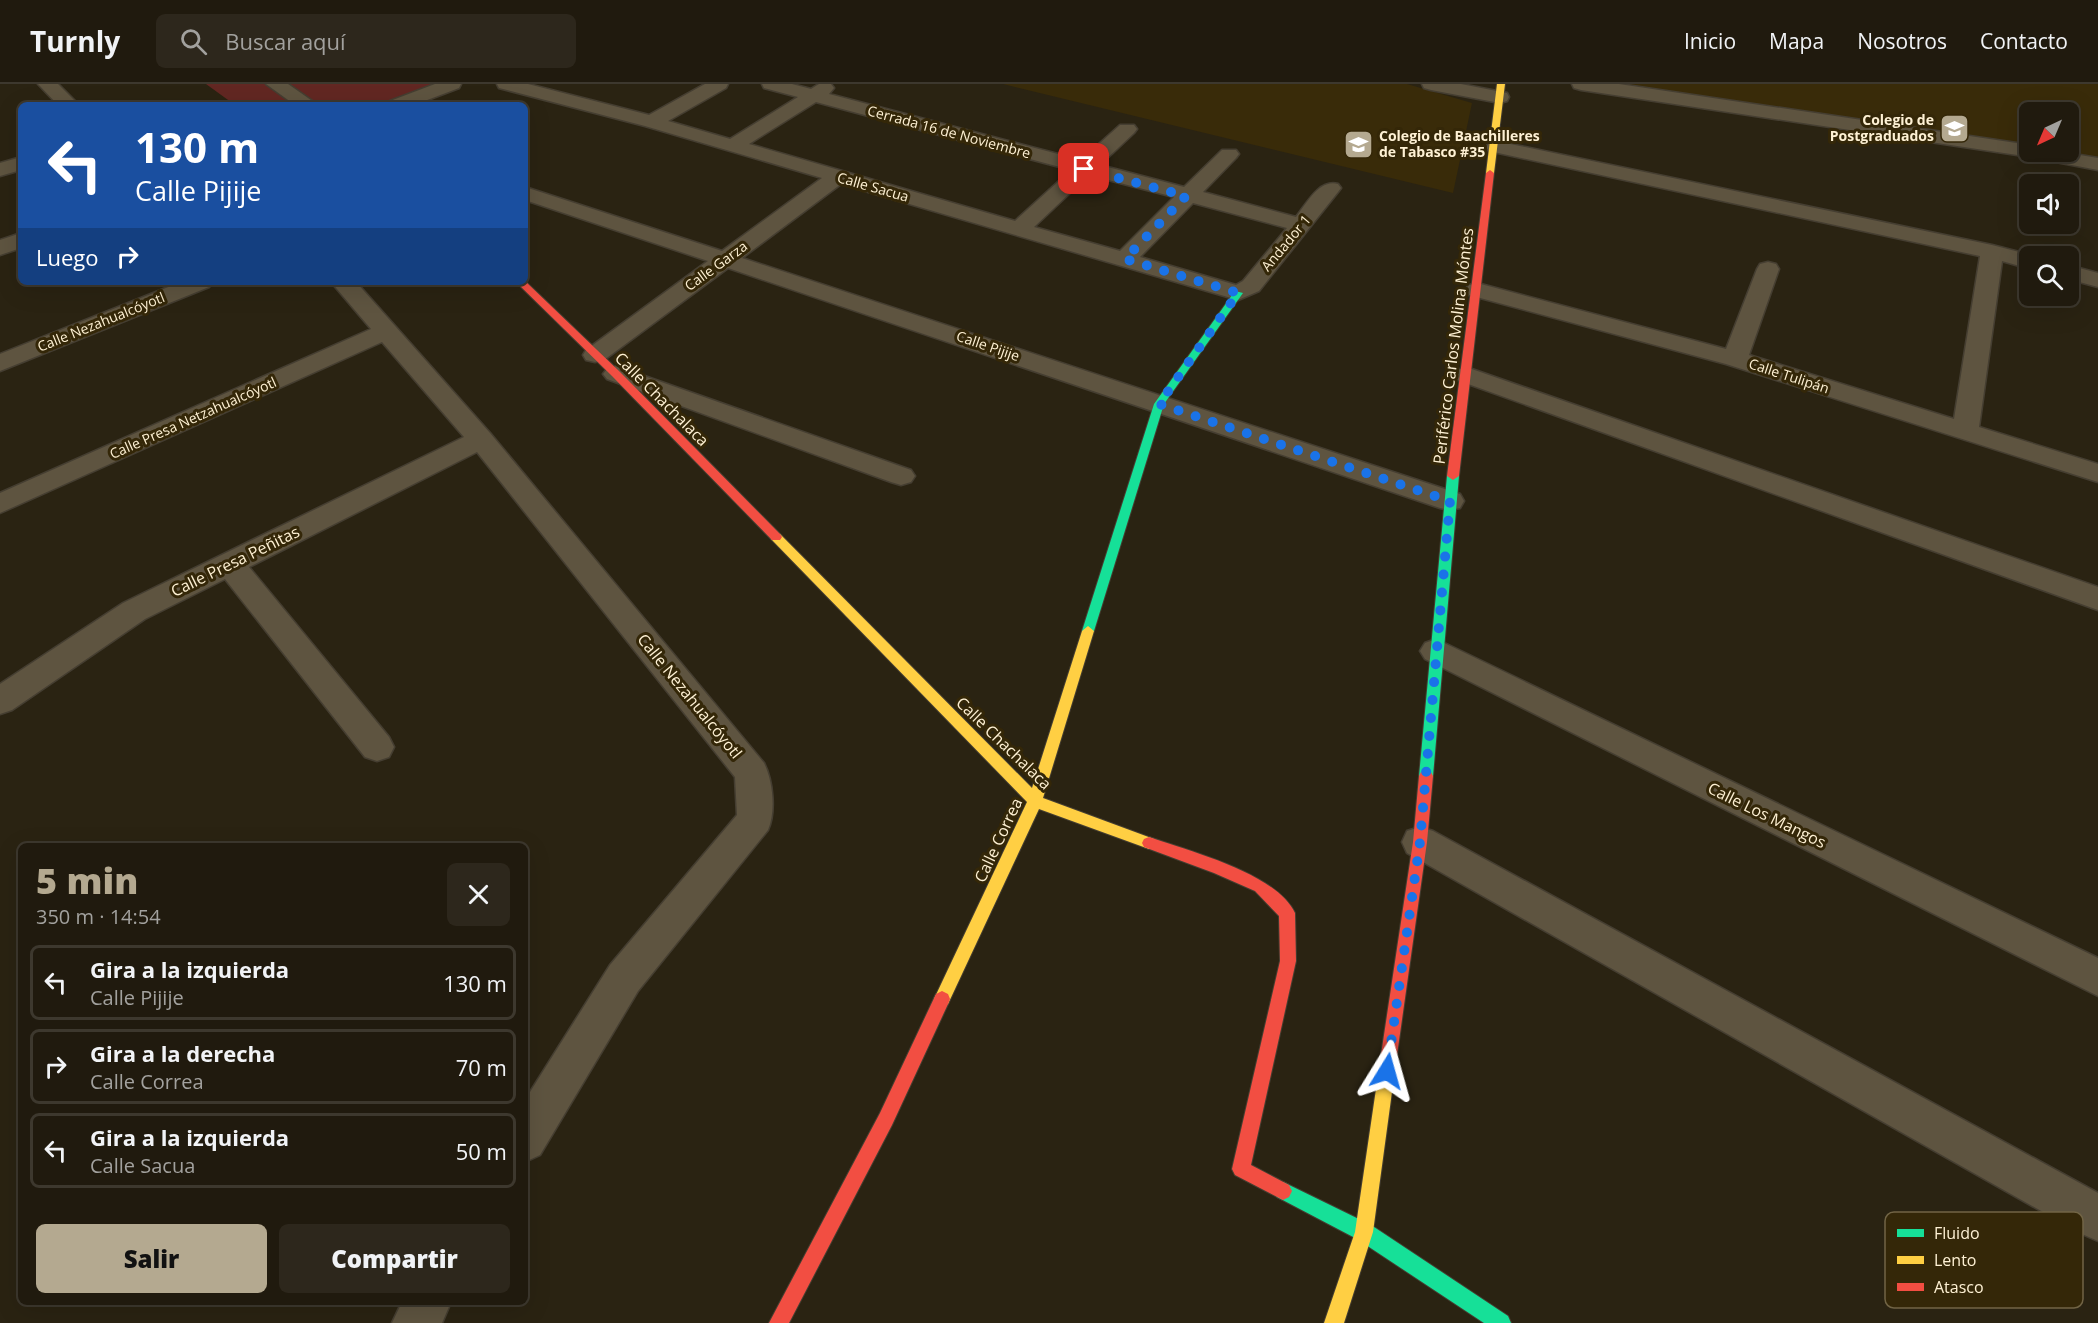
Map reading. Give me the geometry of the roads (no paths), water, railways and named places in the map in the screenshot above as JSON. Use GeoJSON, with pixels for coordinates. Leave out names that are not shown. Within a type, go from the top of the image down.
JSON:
{"type":"FeatureCollection","features":[{"type":"Feature","properties":{"kind":"street"},"geometry":{"type":"LineString","coordinates":[[47,84],[66,102]]}},
{"type":"Feature","properties":{"kind":"street"},"geometry":{"type":"LineString","coordinates":[[275,84],[303,102]]}},
{"type":"Feature","properties":{"kind":"street"},"geometry":{"type":"LineString","coordinates":[[405,102],[452,84]]}},
{"type":"Feature","properties":{"kind":"street","name":"Calle Sacua"},"geometry":{"type":"LineString","coordinates":[[506,84],[652,122],[1238,293]]}},
{"type":"Feature","properties":{"kind":"street"},"geometry":{"type":"LineString","coordinates":[[652,122],[719,84]]}},
{"type":"Feature","properties":{"kind":"street","name":"Cerrada 16 de Noviembre"},"geometry":{"type":"LineString","coordinates":[[771,84],[1084,169],[1302,225]]}},
{"type":"Feature","properties":{"kind":"street"},"geometry":{"type":"LineString","coordinates":[[732,146],[832,84]]}},
{"type":"Feature","properties":{"kind":"street"},"geometry":{"type":"LineString","coordinates":[[1431,84],[1501,90]]}},
{"type":"Feature","properties":{"kind":"street"},"geometry":{"type":"LineString","coordinates":[[1581,84],[2019,149]]}},
{"type":"Feature","properties":{"kind":"street"},"geometry":{"type":"LineString","coordinates":[[573,101],[594,90]]}},
{"type":"Feature","properties":{"kind":"street","name":"Periférico Carlos Molina Móntes"},"geometry":{"type":"LineString","coordinates":[[1334,1323],[1364,1232],[1420,842],[1450,501],[1496,147],[1501,90]]}},
{"type":"Feature","properties":{"kind":"street"},"geometry":{"type":"LineString","coordinates":[[1020,228],[1127,129]]}},
{"type":"Feature","properties":{"kind":"street"},"geometry":{"type":"LineString","coordinates":[[1496,147],[2019,259]]}},
{"type":"Feature","properties":{"kind":"street"},"geometry":{"type":"LineString","coordinates":[[1125,259],[1229,154]]}},
{"type":"Feature","properties":{"kind":"street"},"geometry":{"type":"LineString","coordinates":[[2079,160],[2098,164]]}},
{"type":"Feature","properties":{"kind":"street"},"geometry":{"type":"LineString","coordinates":[[0,170],[18,164]]}},
{"type":"Feature","properties":{"kind":"street","name":"Calle Garza"},"geometry":{"type":"LineString","coordinates":[[595,356],[837,177]]}},
{"type":"Feature","properties":{"kind":"street","name":"Andador 1"},"geometry":{"type":"LineString","coordinates":[[1238,293],[1247,290],[1331,188]]}},
{"type":"Feature","properties":{"kind":"street","name":"Calle Pijije"},"geometry":{"type":"LineString","coordinates":[[528,194],[726,258],[1450,501]]}},
{"type":"Feature","properties":{"kind":"street"},"geometry":{"type":"LineString","coordinates":[[0,248],[18,241]]}},
{"type":"Feature","properties":{"kind":"street"},"geometry":{"type":"LineString","coordinates":[[1965,431],[1992,252]]}},
{"type":"Feature","properties":{"kind":"street"},"geometry":{"type":"LineString","coordinates":[[1735,359],[1768,269]]}},
{"type":"Feature","properties":{"kind":"street"},"geometry":{"type":"LineString","coordinates":[[2079,275],[2098,280]]}},
{"type":"Feature","properties":{"kind":"street","name":"Calle Nezahualcóyotl"},"geometry":{"type":"LineString","coordinates":[[0,363],[194,285]]}},
{"type":"Feature","properties":{"kind":"street","name":"Calle Nezahualcóyotl"},"geometry":{"type":"LineString","coordinates":[[346,285],[481,439],[752,773],[755,819],[624,978],[528,1135]]}},
{"type":"Feature","properties":{"kind":"street","name":"Calle Chachalaca"},"geometry":{"type":"LineString","coordinates":[[524,285],[616,374],[1035,801],[1219,868],[1260,886],[1287,913],[1288,961],[1241,1169],[1364,1232]]}},
{"type":"Feature","properties":{"kind":"street","name":"Calle Tulipán"},"geometry":{"type":"LineString","coordinates":[[1477,290],[1735,359],[2098,473]]}},
{"type":"Feature","properties":{"kind":"street","name":"Calle Correa"},"geometry":{"type":"LineString","coordinates":[[779,1323],[886,1119],[1035,801],[1159,404],[1238,293]]}},
{"type":"Feature","properties":{"kind":"street","name":"Calle Presa Netzahualcóyotl"},"geometry":{"type":"LineString","coordinates":[[0,504],[386,331]]}},
{"type":"Feature","properties":{"kind":"street"},"geometry":{"type":"LineString","coordinates":[[616,374],[901,476]]}},
{"type":"Feature","properties":{"kind":"street"},"geometry":{"type":"LineString","coordinates":[[1466,375],[2098,599]]}},
{"type":"Feature","properties":{"kind":"street","name":"Calle Presa Peñitas"},"geometry":{"type":"LineString","coordinates":[[0,701],[134,611],[481,439]]}},
{"type":"Feature","properties":{"kind":"street"},"geometry":{"type":"LineString","coordinates":[[230,564],[377,747]]}},
{"type":"Feature","properties":{"kind":"street","name":"Calle Los Mangos"},"geometry":{"type":"LineString","coordinates":[[1437,651],[2098,978]]}},
{"type":"Feature","properties":{"kind":"street"},"geometry":{"type":"LineString","coordinates":[[1420,842],[2098,1218]]}},
{"type":"Feature","properties":{"kind":"street"},"geometry":{"type":"LineString","coordinates":[[1364,1232],[1501,1323]]}},
{"type":"Feature","properties":{"kind":"street"},"geometry":{"type":"LineString","coordinates":[[416,1323],[426,1305]]}},
{"type":"Feature","properties":{"kind":"place","name":"Colegio de Postgraduados"},"geometry":{"type":"Point","coordinates":[1955,128]}},
{"type":"Feature","properties":{"kind":"place","name":"Colegio de Baachilleres de Tabasco #35"},"geometry":{"type":"Point","coordinates":[1358,144]}}]}
